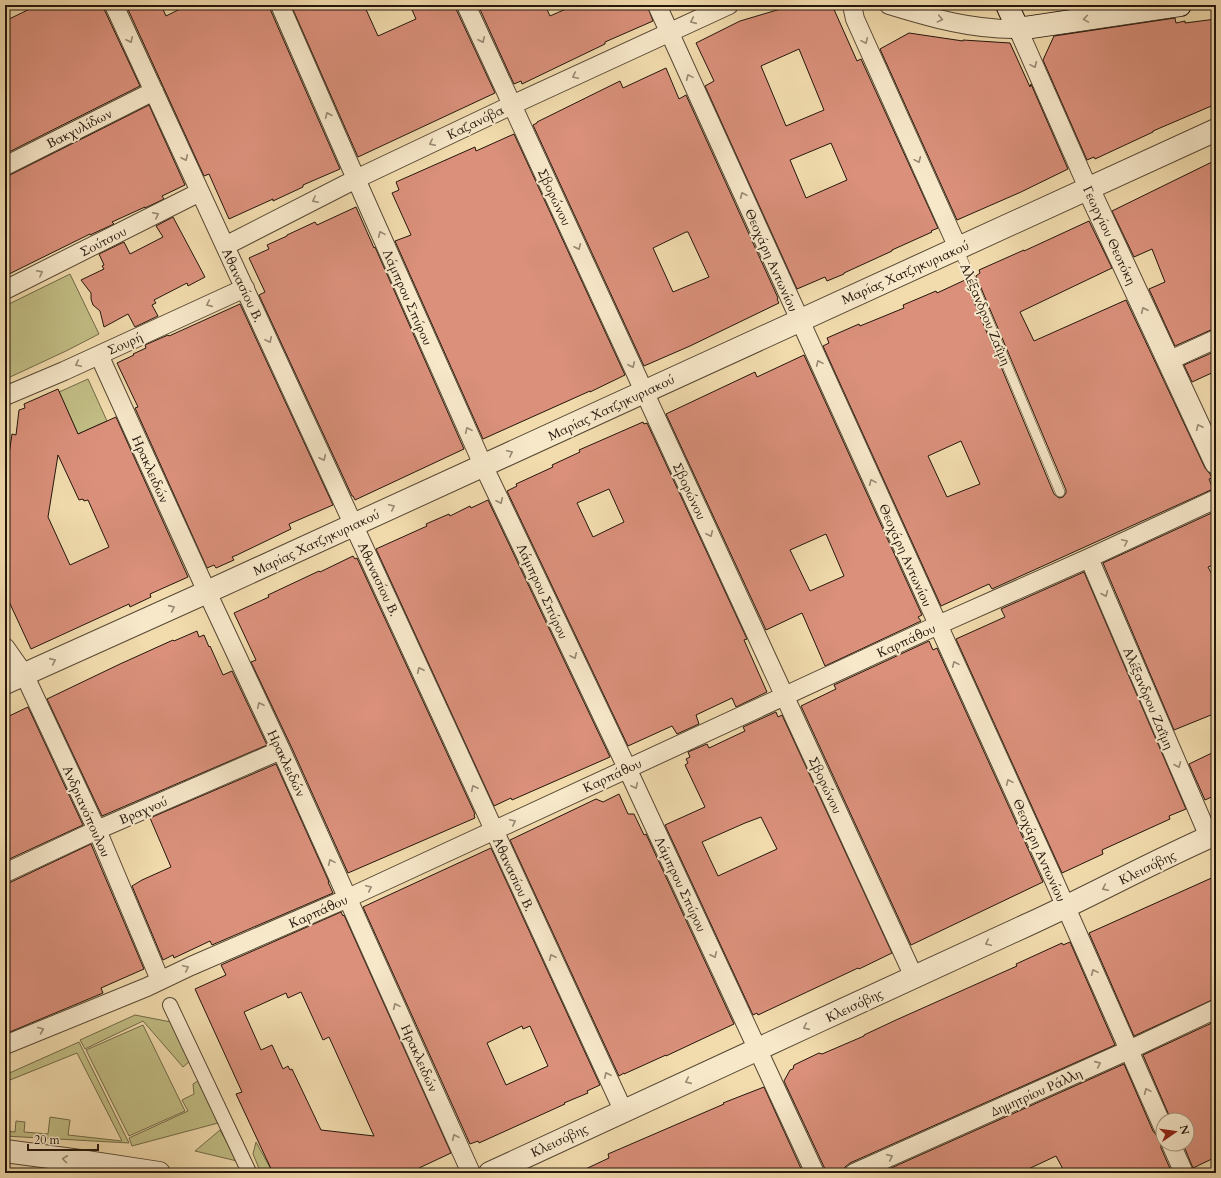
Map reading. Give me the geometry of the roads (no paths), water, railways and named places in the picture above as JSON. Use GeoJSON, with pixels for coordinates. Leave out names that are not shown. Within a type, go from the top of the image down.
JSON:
{"type":"FeatureCollection","features":[{"type":"Feature","properties":{"kind":"street","name":"Αθανασίου Β."},"geometry":{"type":"LineString","coordinates":[[114,5],[624,1110]]}},
{"type":"Feature","properties":{"kind":"street","name":"Λάμπρου Σπύρου"},"geometry":{"type":"LineString","coordinates":[[280,5],[483,465],[627,768],[815,1173]]}},
{"type":"Feature","properties":{"kind":"street","name":"Σβορώνου"},"geometry":{"type":"LineString","coordinates":[[466,5],[914,977]]}},
{"type":"Feature","properties":{"kind":"street","name":"Θεοχάρη Αντωνίου"},"geometry":{"type":"LineString","coordinates":[[657,5],[1066,907],[1156,1112]]}},
{"type":"Feature","properties":{"kind":"street","name":"Καζανόβα"},"geometry":{"type":"LineString","coordinates":[[225,246],[356,179],[729,5]]}},
{"type":"Feature","properties":{"kind":"street","name":"Αλέξανδρου Ζαΐμη"},"geometry":{"type":"LineString","coordinates":[[852,5],[855,19],[958,248]]}},
{"type":"Feature","properties":{"kind":"street"},"geometry":{"type":"LineString","coordinates":[[889,5],[929,17],[973,26],[1018,29],[1180,5]]}},
{"type":"Feature","properties":{"kind":"street","name":"Γεωργίου Θεοτόκη"},"geometry":{"type":"LineString","coordinates":[[1007,5],[1088,188],[1216,463]]}},
{"type":"Feature","properties":{"kind":"street","name":"Βακχυλίδων"},"geometry":{"type":"LineString","coordinates":[[5,166],[154,91]]}},
{"type":"Feature","properties":{"kind":"street","name":"Μαρίας Χατζηκυριακού"},"geometry":{"type":"LineString","coordinates":[[14,679],[1216,130]]}},
{"type":"Feature","properties":{"kind":"street","name":"Σούτσου"},"geometry":{"type":"LineString","coordinates":[[5,290],[200,192]]}},
{"type":"Feature","properties":{"kind":"street","name":"Σουρή"},"geometry":{"type":"LineString","coordinates":[[5,396],[245,288]]}},
{"type":"Feature","properties":{"kind":"street"},"geometry":{"type":"LineString","coordinates":[[1168,360],[1216,339]]}},
{"type":"Feature","properties":{"kind":"street","name":"Ηρακλειδών"},"geometry":{"type":"LineString","coordinates":[[99,355],[281,750],[471,1173]]}},
{"type":"Feature","properties":{"kind":"street","name":"Καρπάθου"},"geometry":{"type":"LineString","coordinates":[[5,1045],[147,987],[348,898],[938,625],[1089,558],[1216,499]]}},
{"type":"Feature","properties":{"kind":"street","name":"Αλέξανδρου Ζαΐμη"},"geometry":{"type":"LineString","coordinates":[[1089,558],[1212,836]]}},
{"type":"Feature","properties":{"kind":"street","name":"Ανδριανόπουλου"},"geometry":{"type":"LineString","coordinates":[[5,647],[14,679],[97,830],[160,980]]}},
{"type":"Feature","properties":{"kind":"street","name":"Βραχνού"},"geometry":{"type":"LineString","coordinates":[[5,873],[97,830],[281,750]]}},
{"type":"Feature","properties":{"kind":"street","name":"Κλεισόβης"},"geometry":{"type":"LineString","coordinates":[[490,1173],[1066,907],[1212,836]]}},
{"type":"Feature","properties":{"kind":"street"},"geometry":{"type":"LineString","coordinates":[[170,1005],[249,1172]]}},
{"type":"Feature","properties":{"kind":"street","name":"Δημητρίου Ράλλη"},"geometry":{"type":"LineString","coordinates":[[854,1173],[1129,1050],[1216,1009]]}},
{"type":"Feature","properties":{"kind":"street"},"geometry":{"type":"LineString","coordinates":[[5,1151],[95,1168],[159,1173]]}},
{"type":"Feature","properties":{"kind":"street"},"geometry":{"type":"LineString","coordinates":[[1175,1152],[1184,1173]]}},
{"type":"Feature","properties":{"kind":"lane","name":"Αλέξανδρου Ζαΐμη"},"geometry":{"type":"LineString","coordinates":[[958,248],[1060,492]]}}]}
